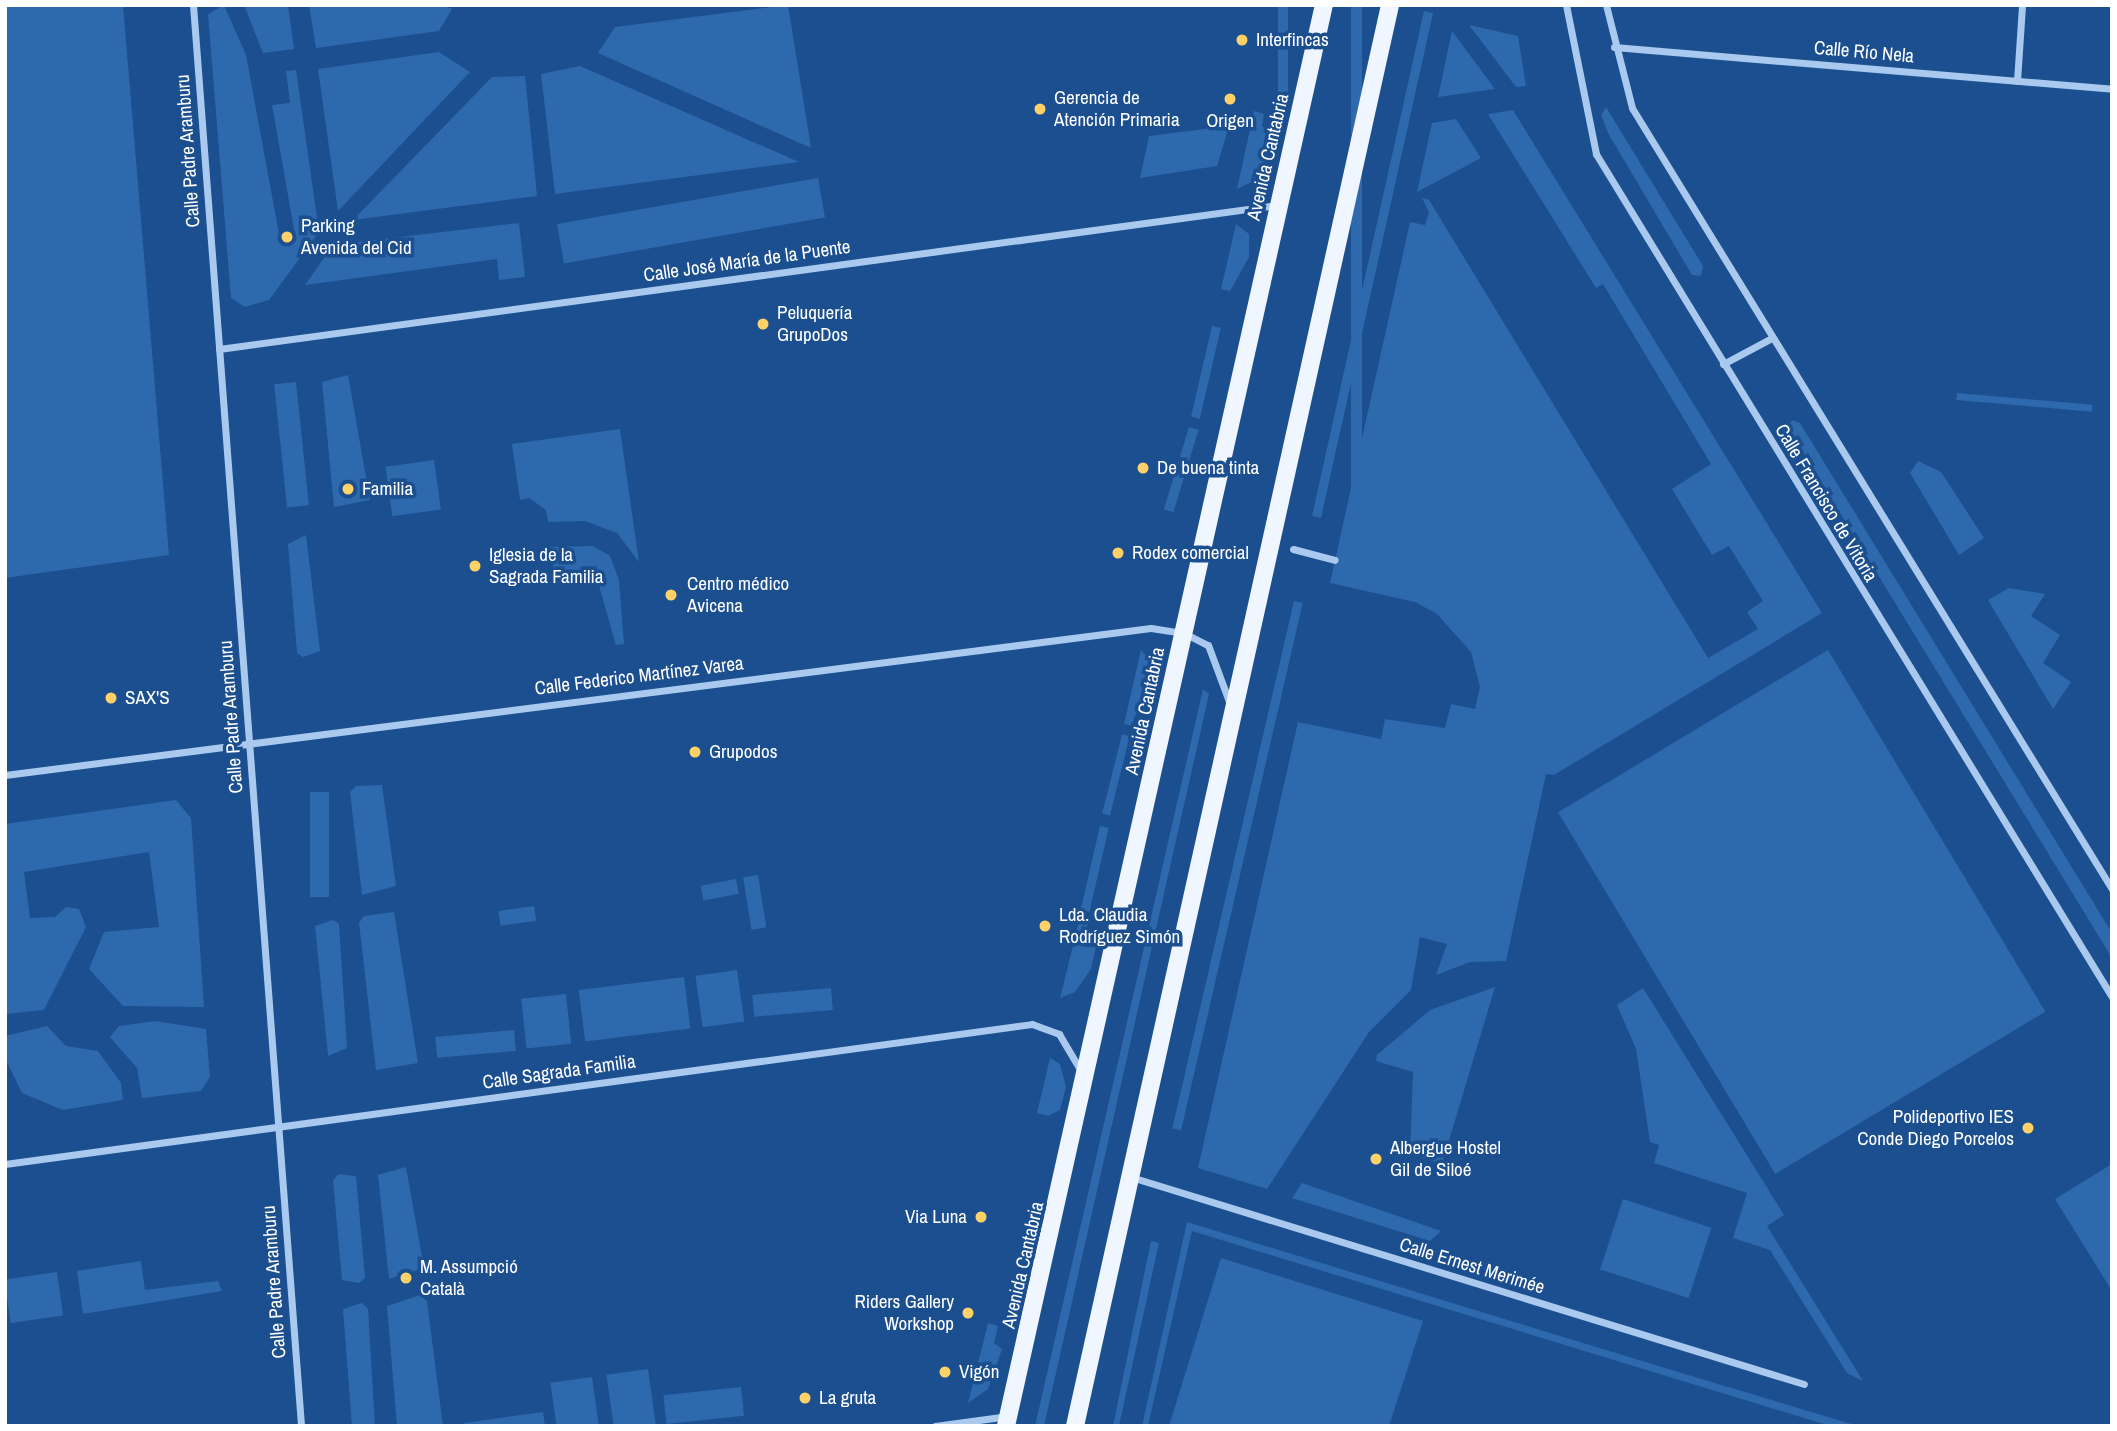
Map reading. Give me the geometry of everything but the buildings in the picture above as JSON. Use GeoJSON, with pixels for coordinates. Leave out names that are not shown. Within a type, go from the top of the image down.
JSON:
{"type":"FeatureCollection","features":[{"type":"Feature","properties":{"kind":"main road","name":"Avenida Cantabria"},"geometry":{"type":"LineString","coordinates":[[1007,1421],[1324,5]]}},
{"type":"Feature","properties":{"kind":"main road"},"geometry":{"type":"LineString","coordinates":[[1075,1426],[1231,708],[1390,5]]}},
{"type":"Feature","properties":{"kind":"street","name":"Calle Padre Aramburu"},"geometry":{"type":"LineString","coordinates":[[193,5],[301,1426]]}},
{"type":"Feature","properties":{"kind":"street","name":"Calle Francisco de Vitoria"},"geometry":{"type":"LineString","coordinates":[[1566,5],[1596,154],[2112,997]]}},
{"type":"Feature","properties":{"kind":"street","name":"Calle Francisco de Vitoria"},"geometry":{"type":"LineString","coordinates":[[1606,5],[1614,47],[1632,108],[2112,889]]}},
{"type":"Feature","properties":{"kind":"street"},"geometry":{"type":"LineString","coordinates":[[2017,81],[2022,5]]}},
{"type":"Feature","properties":{"kind":"street","name":"Calle Río Nela"},"geometry":{"type":"LineString","coordinates":[[1614,47],[2112,89]]}},
{"type":"Feature","properties":{"kind":"street","name":"Calle José María de la Puente"},"geometry":{"type":"LineString","coordinates":[[219,349],[1278,205]]}},
{"type":"Feature","properties":{"kind":"street"},"geometry":{"type":"LineString","coordinates":[[1723,364],[1772,338]]}},
{"type":"Feature","properties":{"kind":"street"},"geometry":{"type":"LineString","coordinates":[[1293,550],[1335,560]]}},
{"type":"Feature","properties":{"kind":"street","name":"Calle Federico Martínez Varea"},"geometry":{"type":"LineString","coordinates":[[5,775],[1115,631],[1184,633]]}},
{"type":"Feature","properties":{"kind":"street"},"geometry":{"type":"LineString","coordinates":[[1184,633],[1208,645],[1231,708]]}},
{"type":"Feature","properties":{"kind":"street","name":"Calle Sagrada Familia"},"geometry":{"type":"LineString","coordinates":[[5,1164],[1032,1024],[1059,1034],[1084,1084]]}},
{"type":"Feature","properties":{"kind":"street","name":"Calle Ernest Merimée"},"geometry":{"type":"LineString","coordinates":[[1130,1177],[1804,1384]]}},
{"type":"Feature","properties":{"kind":"street"},"geometry":{"type":"LineString","coordinates":[[936,1426],[1007,1421]]}},
{"type":"Feature","properties":{"kind":"shaded area"},"geometry":{"type":"Polygon","coordinates":[[[5,5],[123,5],[169,555],[5,578],[5,5]]]}},
{"type":"Feature","properties":{"kind":"shaded area"},"geometry":{"type":"Polygon","coordinates":[[[224,5],[246,55],[280,239],[295,235],[272,105],[290,103],[286,71],[296,70],[319,232],[269,300],[245,307],[231,298],[208,14],[224,5]]]}},
{"type":"Feature","properties":{"kind":"shaded area"},"geometry":{"type":"Polygon","coordinates":[[[244,5],[288,5],[294,49],[263,53],[244,5]]]}},
{"type":"Feature","properties":{"kind":"shaded area"},"geometry":{"type":"Polygon","coordinates":[[[309,5],[443,5],[452,9],[439,31],[316,48],[309,5]]]}},
{"type":"Feature","properties":{"kind":"shaded area"},"geometry":{"type":"Polygon","coordinates":[[[788,5],[811,148],[598,53],[615,27],[788,5]]]}},
{"type":"Feature","properties":{"kind":"shaded area"},"geometry":{"type":"Polygon","coordinates":[[[1278,5],[1288,5],[1288,95],[1278,95],[1278,5]]]}},
{"type":"Feature","properties":{"kind":"shaded area"},"geometry":{"type":"Polygon","coordinates":[[[1351,5],[1362,5],[1362,559],[1351,559],[1351,5]]]}},
{"type":"Feature","properties":{"kind":"shaded area"},"geometry":{"type":"Polygon","coordinates":[[[1424,11],[1433,13],[1321,518],[1312,516],[1424,11]]]}},
{"type":"Feature","properties":{"kind":"shaded area"},"geometry":{"type":"Polygon","coordinates":[[[1469,25],[1518,36],[1526,86],[1516,87],[1469,25]]]}},
{"type":"Feature","properties":{"kind":"shaded area"},"geometry":{"type":"Polygon","coordinates":[[[1452,31],[1495,89],[1438,97],[1452,31]]]}},
{"type":"Feature","properties":{"kind":"shaded area"},"geometry":{"type":"Polygon","coordinates":[[[439,52],[470,72],[338,211],[318,69],[439,52]]]}},
{"type":"Feature","properties":{"kind":"shaded area"},"geometry":{"type":"Polygon","coordinates":[[[580,66],[799,162],[555,194],[541,74],[580,66]]]}},
{"type":"Feature","properties":{"kind":"shaded area"},"geometry":{"type":"Polygon","coordinates":[[[525,76],[537,196],[353,220],[492,77],[525,76]]]}},
{"type":"Feature","properties":{"kind":"shaded area"},"geometry":{"type":"Polygon","coordinates":[[[1606,107],[1703,266],[1701,276],[1692,275],[1608,133],[1601,115],[1606,107]]]}},
{"type":"Feature","properties":{"kind":"shaded area"},"geometry":{"type":"Polygon","coordinates":[[[1513,110],[1822,613],[1554,775],[1546,774],[1506,961],[1470,962],[1436,975],[1447,944],[1420,937],[1411,990],[1369,1032],[1267,1189],[1198,1168],[1298,722],[1381,739],[1385,719],[1445,728],[1451,704],[1475,709],[1480,687],[1471,652],[1437,614],[1415,602],[1330,583],[1410,222],[1425,225],[1429,212],[1422,198],[1429,200],[1708,658],[1758,629],[1747,612],[1763,601],[1729,546],[1712,555],[1672,489],[1711,464],[1603,284],[1596,288],[1488,114],[1513,110]]]}},
{"type":"Feature","properties":{"kind":"shaded area"},"geometry":{"type":"Polygon","coordinates":[[[1254,111],[1264,114],[1262,126],[1273,135],[1270,151],[1258,179],[1237,189],[1254,111]]]}},
{"type":"Feature","properties":{"kind":"shaded area"},"geometry":{"type":"Polygon","coordinates":[[[1456,119],[1481,158],[1417,192],[1432,123],[1456,119]]]}},
{"type":"Feature","properties":{"kind":"shaded area"},"geometry":{"type":"Polygon","coordinates":[[[1229,126],[1217,166],[1140,178],[1149,136],[1229,126]]]}},
{"type":"Feature","properties":{"kind":"shaded area"},"geometry":{"type":"Polygon","coordinates":[[[818,178],[825,217],[564,263],[557,224],[818,178]]]}},
{"type":"Feature","properties":{"kind":"shaded area"},"geometry":{"type":"Polygon","coordinates":[[[519,223],[525,277],[499,280],[497,259],[305,285],[333,245],[519,223]]]}},
{"type":"Feature","properties":{"kind":"shaded area"},"geometry":{"type":"Polygon","coordinates":[[[1236,224],[1249,234],[1249,257],[1230,291],[1221,289],[1236,224]]]}},
{"type":"Feature","properties":{"kind":"shaded area"},"geometry":{"type":"Polygon","coordinates":[[[1212,326],[1221,328],[1200,419],[1191,417],[1212,326]]]}},
{"type":"Feature","properties":{"kind":"shaded area"},"geometry":{"type":"Polygon","coordinates":[[[348,375],[370,500],[334,507],[322,382],[348,375]]]}},
{"type":"Feature","properties":{"kind":"shaded area"},"geometry":{"type":"Polygon","coordinates":[[[296,382],[309,505],[287,508],[274,384],[296,382]]]}},
{"type":"Feature","properties":{"kind":"shaded area"},"geometry":{"type":"Polygon","coordinates":[[[1957,393],[2092,405],[2092,412],[1956,400],[1957,393]]]}},
{"type":"Feature","properties":{"kind":"shaded area"},"geometry":{"type":"Polygon","coordinates":[[[1793,420],[1800,423],[2112,933],[2112,958],[1787,426],[1793,420]]]}},
{"type":"Feature","properties":{"kind":"shaded area"},"geometry":{"type":"Polygon","coordinates":[[[1189,427],[1199,430],[1173,512],[1164,509],[1189,427]]]}},
{"type":"Feature","properties":{"kind":"shaded area"},"geometry":{"type":"Polygon","coordinates":[[[620,429],[639,562],[617,533],[585,521],[548,522],[546,510],[529,498],[520,500],[512,444],[620,429]]]}},
{"type":"Feature","properties":{"kind":"shaded area"},"geometry":{"type":"Polygon","coordinates":[[[434,460],[441,510],[392,516],[385,467],[434,460]]]}},
{"type":"Feature","properties":{"kind":"shaded area"},"geometry":{"type":"Polygon","coordinates":[[[1918,461],[1941,472],[1984,538],[1959,555],[1910,473],[1918,461]]]}},
{"type":"Feature","properties":{"kind":"shaded area"},"geometry":{"type":"Polygon","coordinates":[[[306,535],[320,651],[303,657],[297,653],[288,544],[306,535]]]}},
{"type":"Feature","properties":{"kind":"shaded area"},"geometry":{"type":"Polygon","coordinates":[[[593,546],[610,556],[619,580],[624,644],[616,645],[598,582],[555,585],[551,547],[593,546]]]}},
{"type":"Feature","properties":{"kind":"shaded area"},"geometry":{"type":"Polygon","coordinates":[[[2009,588],[2045,594],[2031,616],[2060,635],[2043,663],[2071,682],[2053,709],[1988,600],[2009,588]]]}},
{"type":"Feature","properties":{"kind":"shaded area"},"geometry":{"type":"Polygon","coordinates":[[[1294,601],[1303,603],[1181,1130],[1172,1128],[1294,601]]]}},
{"type":"Feature","properties":{"kind":"shaded area"},"geometry":{"type":"Polygon","coordinates":[[[1141,650],[1156,667],[1146,710],[1135,715],[1132,726],[1124,724],[1141,650]]]}},
{"type":"Feature","properties":{"kind":"shaded area"},"geometry":{"type":"Polygon","coordinates":[[[1828,650],[2045,1012],[1775,1174],[1558,812],[1828,650]]]}},
{"type":"Feature","properties":{"kind":"shaded area"},"geometry":{"type":"Polygon","coordinates":[[[1203,689],[1209,694],[1044,1426],[1035,1426],[1203,689]]]}},
{"type":"Feature","properties":{"kind":"shaded area"},"geometry":{"type":"Polygon","coordinates":[[[1122,734],[1130,736],[1110,815],[1102,814],[1122,734]]]}},
{"type":"Feature","properties":{"kind":"shaded area"},"geometry":{"type":"Polygon","coordinates":[[[382,785],[396,886],[362,895],[350,792],[356,786],[382,785]]]}},
{"type":"Feature","properties":{"kind":"shaded area"},"geometry":{"type":"Polygon","coordinates":[[[310,792],[329,792],[329,897],[310,897],[310,792]]]}},
{"type":"Feature","properties":{"kind":"shaded area"},"geometry":{"type":"Polygon","coordinates":[[[176,800],[191,818],[204,1007],[123,1006],[89,969],[104,932],[159,927],[149,852],[24,872],[30,918],[55,917],[66,907],[79,909],[86,927],[44,1010],[5,1014],[5,824],[176,800]]]}},
{"type":"Feature","properties":{"kind":"shaded area"},"geometry":{"type":"Polygon","coordinates":[[[1100,826],[1109,828],[1089,912],[1081,910],[1100,826]]]}},
{"type":"Feature","properties":{"kind":"shaded area"},"geometry":{"type":"Polygon","coordinates":[[[758,875],[766,927],[751,930],[743,877],[758,875]]]}},
{"type":"Feature","properties":{"kind":"shaded area"},"geometry":{"type":"Polygon","coordinates":[[[736,879],[739,894],[704,901],[701,886],[736,879]]]}},
{"type":"Feature","properties":{"kind":"shaded area"},"geometry":{"type":"Polygon","coordinates":[[[534,906],[536,921],[500,926],[498,911],[534,906]]]}},
{"type":"Feature","properties":{"kind":"shaded area"},"geometry":{"type":"Polygon","coordinates":[[[394,912],[418,1063],[376,1070],[359,923],[364,916],[394,912]]]}},
{"type":"Feature","properties":{"kind":"shaded area"},"geometry":{"type":"Polygon","coordinates":[[[333,920],[339,924],[347,1048],[328,1056],[315,926],[333,920]]]}},
{"type":"Feature","properties":{"kind":"shaded area"},"geometry":{"type":"Polygon","coordinates":[[[1079,921],[1088,923],[1085,937],[1097,943],[1091,969],[1075,992],[1060,998],[1079,921]]]}},
{"type":"Feature","properties":{"kind":"shaded area"},"geometry":{"type":"Polygon","coordinates":[[[737,970],[744,1021],[703,1027],[695,976],[737,970]]]}},
{"type":"Feature","properties":{"kind":"shaded area"},"geometry":{"type":"Polygon","coordinates":[[[684,977],[690,1029],[585,1042],[579,990],[684,977]]]}},
{"type":"Feature","properties":{"kind":"shaded area"},"geometry":{"type":"Polygon","coordinates":[[[1495,987],[1442,1164],[1410,1154],[1413,1072],[1376,1061],[1377,1055],[1430,1010],[1495,987]]]}},
{"type":"Feature","properties":{"kind":"shaded area"},"geometry":{"type":"Polygon","coordinates":[[[831,988],[833,1010],[754,1017],[752,995],[831,988]]]}},
{"type":"Feature","properties":{"kind":"shaded area"},"geometry":{"type":"Polygon","coordinates":[[[1643,988],[1784,1215],[1767,1226],[1863,1381],[1847,1373],[1770,1250],[1733,1238],[1747,1193],[1654,1163],[1659,1145],[1650,1142],[1636,1049],[1617,1005],[1643,988]]]}},
{"type":"Feature","properties":{"kind":"shaded area"},"geometry":{"type":"Polygon","coordinates":[[[566,994],[571,1044],[526,1048],[521,999],[566,994]]]}},
{"type":"Feature","properties":{"kind":"shaded area"},"geometry":{"type":"Polygon","coordinates":[[[155,1021],[206,1029],[210,1077],[201,1091],[142,1098],[137,1068],[110,1037],[119,1026],[155,1021]]]}},
{"type":"Feature","properties":{"kind":"shaded area"},"geometry":{"type":"Polygon","coordinates":[[[47,1026],[66,1046],[98,1051],[121,1083],[123,1100],[63,1110],[22,1093],[5,1058],[5,1036],[47,1026]]]}},
{"type":"Feature","properties":{"kind":"shaded area"},"geometry":{"type":"Polygon","coordinates":[[[514,1030],[516,1051],[437,1058],[435,1037],[514,1030]]]}},
{"type":"Feature","properties":{"kind":"shaded area"},"geometry":{"type":"Polygon","coordinates":[[[1050,1058],[1060,1064],[1066,1087],[1060,1110],[1048,1116],[1037,1113],[1050,1058]]]}},
{"type":"Feature","properties":{"kind":"shaded area"},"geometry":{"type":"Polygon","coordinates":[[[2112,1164],[2112,1291],[2055,1199],[2112,1164]]]}},
{"type":"Feature","properties":{"kind":"shaded area"},"geometry":{"type":"Polygon","coordinates":[[[406,1167],[424,1268],[389,1279],[378,1175],[406,1167]]]}},
{"type":"Feature","properties":{"kind":"shaded area"},"geometry":{"type":"Polygon","coordinates":[[[339,1174],[356,1176],[365,1278],[359,1283],[342,1280],[333,1180],[339,1174]]]}},
{"type":"Feature","properties":{"kind":"shaded area"},"geometry":{"type":"Polygon","coordinates":[[[1302,1183],[1441,1231],[1430,1241],[1292,1198],[1302,1183]]]}},
{"type":"Feature","properties":{"kind":"shaded area"},"geometry":{"type":"Polygon","coordinates":[[[1623,1199],[1711,1228],[1689,1298],[1600,1269],[1623,1199]]]}},
{"type":"Feature","properties":{"kind":"shaded area"},"geometry":{"type":"Polygon","coordinates":[[[1187,1222],[1858,1426],[1830,1426],[1192,1231],[1148,1426],[1142,1426],[1187,1222]]]}},
{"type":"Feature","properties":{"kind":"shaded area"},"geometry":{"type":"Polygon","coordinates":[[[1151,1241],[1159,1243],[1119,1426],[1113,1426],[1151,1241]]]}},
{"type":"Feature","properties":{"kind":"shaded area"},"geometry":{"type":"Polygon","coordinates":[[[1221,1258],[1423,1321],[1389,1426],[1169,1426],[1221,1258]]]}},
{"type":"Feature","properties":{"kind":"shaded area"},"geometry":{"type":"Polygon","coordinates":[[[141,1261],[145,1290],[218,1281],[222,1291],[83,1314],[77,1271],[141,1261]]]}},
{"type":"Feature","properties":{"kind":"shaded area"},"geometry":{"type":"Polygon","coordinates":[[[57,1272],[63,1316],[11,1323],[5,1279],[57,1272]]]}},
{"type":"Feature","properties":{"kind":"shaded area"},"geometry":{"type":"Polygon","coordinates":[[[420,1295],[427,1301],[443,1426],[397,1426],[387,1306],[420,1295]]]}},
{"type":"Feature","properties":{"kind":"shaded area"},"geometry":{"type":"Polygon","coordinates":[[[362,1303],[368,1309],[375,1426],[352,1426],[343,1309],[362,1303]]]}},
{"type":"Feature","properties":{"kind":"shaded area"},"geometry":{"type":"Polygon","coordinates":[[[988,1323],[998,1326],[994,1343],[1002,1349],[988,1389],[968,1403],[988,1323]]]}},
{"type":"Feature","properties":{"kind":"shaded area"},"geometry":{"type":"Polygon","coordinates":[[[648,1369],[656,1426],[614,1426],[606,1375],[648,1369]]]}},
{"type":"Feature","properties":{"kind":"shaded area"},"geometry":{"type":"Polygon","coordinates":[[[592,1377],[599,1426],[556,1426],[550,1383],[592,1377]]]}},
{"type":"Feature","properties":{"kind":"shaded area"},"geometry":{"type":"Polygon","coordinates":[[[741,1387],[744,1416],[666,1424],[663,1395],[741,1387]]]}},
{"type":"Feature","properties":{"kind":"shaded area"},"geometry":{"type":"Polygon","coordinates":[[[543,1412],[545,1426],[465,1426],[464,1423],[543,1412]]]}},
{"type":"Feature","properties":{"kind":"place","name":"Interfincas"},"geometry":{"type":"Point","coordinates":[1242,40]}},
{"type":"Feature","properties":{"kind":"place","name":"Origen"},"geometry":{"type":"Point","coordinates":[1230,99]}},
{"type":"Feature","properties":{"kind":"place","name":"Gerencia de Atención Primaria"},"geometry":{"type":"Point","coordinates":[1040,109]}},
{"type":"Feature","properties":{"kind":"place","name":"Parking Avenida del Cid"},"geometry":{"type":"Point","coordinates":[287,237]}},
{"type":"Feature","properties":{"kind":"place","name":"Peluquería GrupoDos"},"geometry":{"type":"Point","coordinates":[763,324]}},
{"type":"Feature","properties":{"kind":"place","name":"De buena tinta"},"geometry":{"type":"Point","coordinates":[1143,468]}},
{"type":"Feature","properties":{"kind":"place","name":"Familia"},"geometry":{"type":"Point","coordinates":[348,489]}},
{"type":"Feature","properties":{"kind":"place","name":"Rodex comercial"},"geometry":{"type":"Point","coordinates":[1118,553]}},
{"type":"Feature","properties":{"kind":"place","name":"Iglesia de la Sagrada Familia"},"geometry":{"type":"Point","coordinates":[475,566]}},
{"type":"Feature","properties":{"kind":"place","name":"Centro médico Avicena"},"geometry":{"type":"Point","coordinates":[671,595]}},
{"type":"Feature","properties":{"kind":"place","name":"SAX'S"},"geometry":{"type":"Point","coordinates":[111,698]}},
{"type":"Feature","properties":{"kind":"place","name":"Grupodos"},"geometry":{"type":"Point","coordinates":[695,752]}},
{"type":"Feature","properties":{"kind":"place","name":"Lda. Claudia Rodríguez Simón"},"geometry":{"type":"Point","coordinates":[1045,926]}},
{"type":"Feature","properties":{"kind":"place","name":"Polideportivo IES Conde Diego Porcelos"},"geometry":{"type":"Point","coordinates":[2028,1128]}},
{"type":"Feature","properties":{"kind":"place","name":"Albergue Hostel Gil de Siloé"},"geometry":{"type":"Point","coordinates":[1376,1159]}},
{"type":"Feature","properties":{"kind":"place","name":"Via Luna"},"geometry":{"type":"Point","coordinates":[981,1217]}},
{"type":"Feature","properties":{"kind":"place","name":"M. Assumpció Català"},"geometry":{"type":"Point","coordinates":[406,1278]}},
{"type":"Feature","properties":{"kind":"place","name":"Riders Gallery Workshop"},"geometry":{"type":"Point","coordinates":[968,1313]}},
{"type":"Feature","properties":{"kind":"place","name":"Vigón"},"geometry":{"type":"Point","coordinates":[945,1372]}},
{"type":"Feature","properties":{"kind":"place","name":"La gruta"},"geometry":{"type":"Point","coordinates":[805,1398]}}]}
